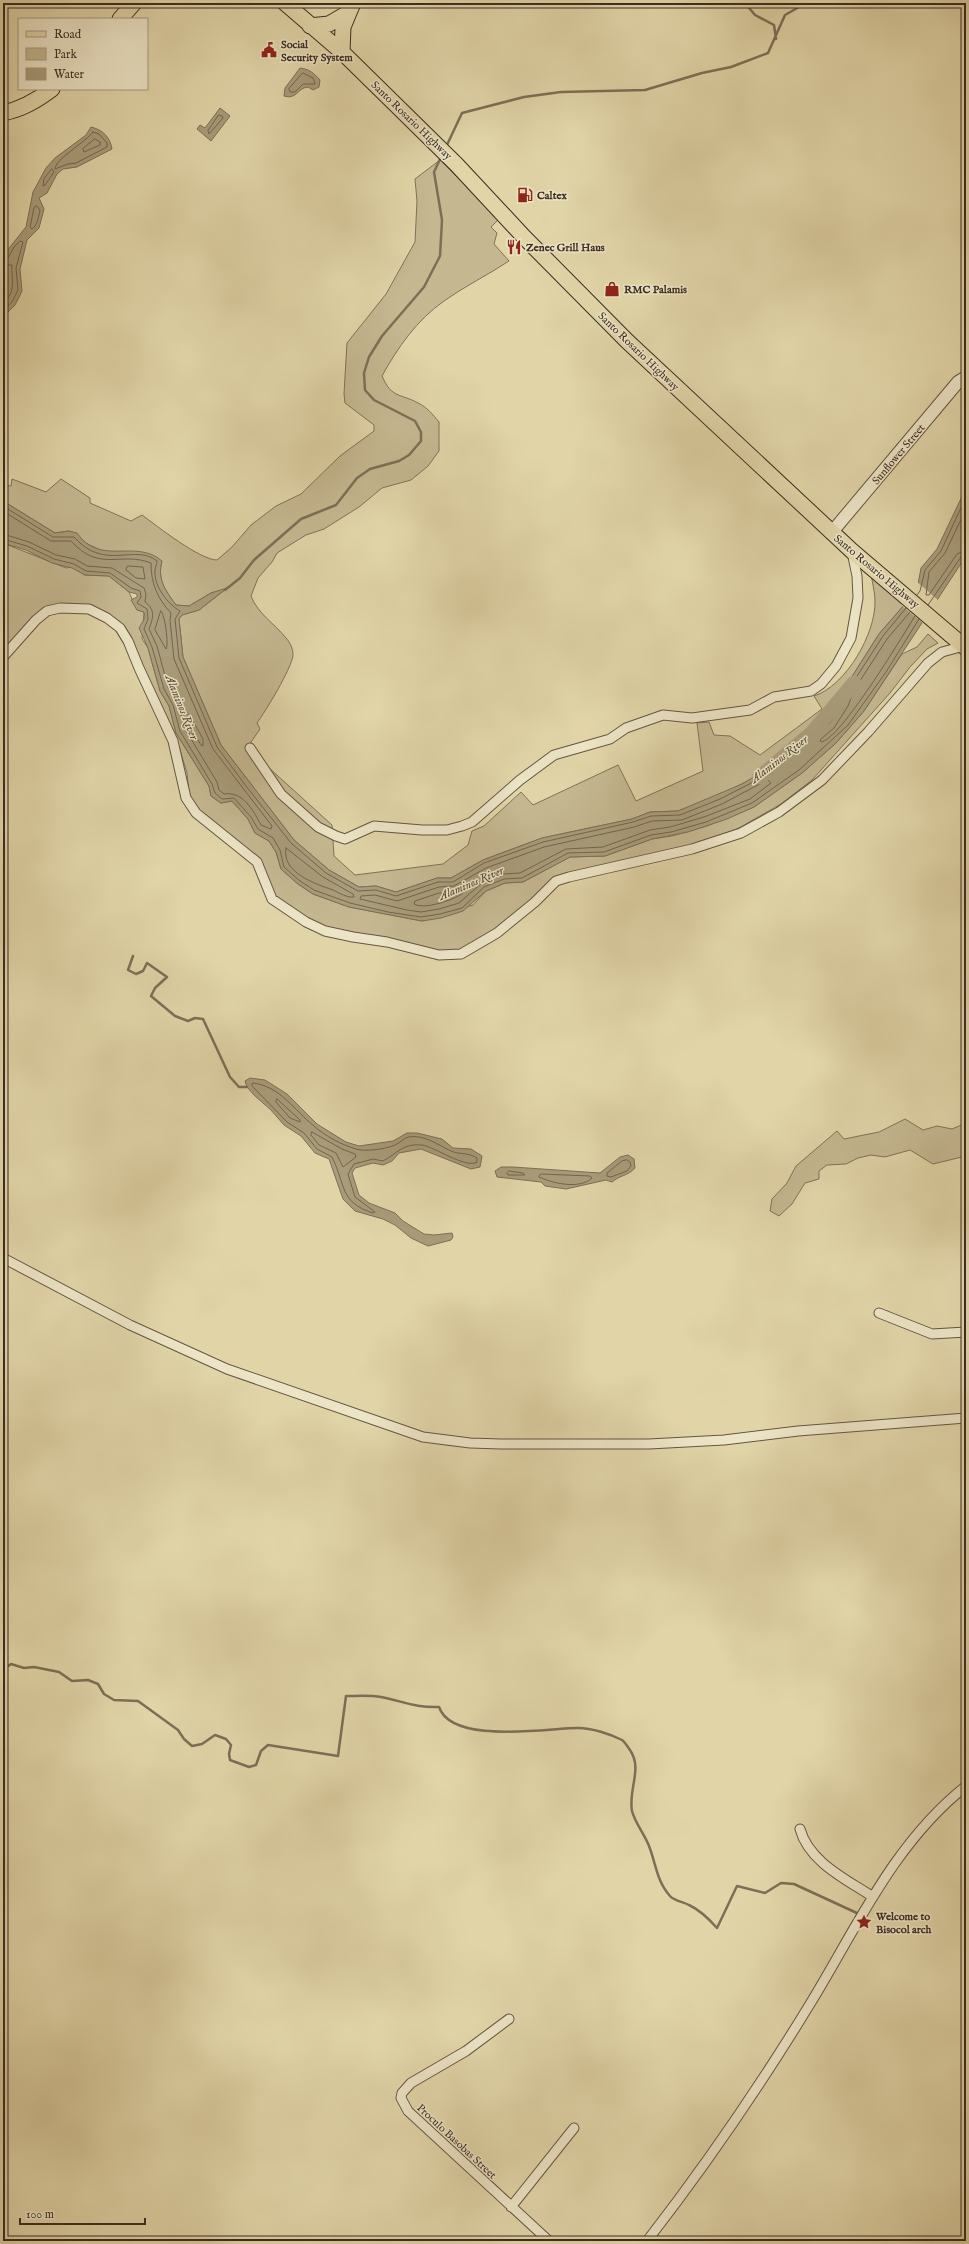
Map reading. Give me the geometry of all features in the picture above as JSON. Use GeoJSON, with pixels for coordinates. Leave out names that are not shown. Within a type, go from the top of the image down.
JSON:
{"type":"FeatureCollection","features":[{"type":"Feature","properties":{"kind":"main road"},"geometry":{"type":"LineString","coordinates":[[111,18],[121,3]]}},
{"type":"Feature","properties":{"kind":"main road"},"geometry":{"type":"LineString","coordinates":[[121,18],[134,3]]}},
{"type":"Feature","properties":{"kind":"main road","name":"Santo Rosario Highway"},"geometry":{"type":"LineString","coordinates":[[285,3],[342,52],[433,141],[530,243],[627,341],[852,551],[899,589],[965,647]]}},
{"type":"Feature","properties":{"kind":"main road"},"geometry":{"type":"LineString","coordinates":[[310,26],[329,24],[347,15]]}},
{"type":"Feature","properties":{"kind":"main road"},"geometry":{"type":"LineString","coordinates":[[326,39],[347,15]]}},
{"type":"Feature","properties":{"kind":"main road"},"geometry":{"type":"LineString","coordinates":[[342,52],[347,15]]}},
{"type":"Feature","properties":{"kind":"main road"},"geometry":{"type":"LineString","coordinates":[[3,113],[16,110],[35,101],[51,90]]}},
{"type":"Feature","properties":{"kind":"street","name":"Sunflower Street"},"geometry":{"type":"LineString","coordinates":[[832,532],[958,382],[966,377]]}},
{"type":"Feature","properties":{"kind":"street"},"geometry":{"type":"LineString","coordinates":[[250,748],[281,794],[318,827],[336,836],[345,839],[374,826],[422,830],[447,830],[462,826],[472,822],[520,780],[554,755],[610,739],[626,728],[662,715],[692,718],[750,710],[774,697],[811,691],[821,684],[836,666],[851,638],[858,598],[857,576],[852,551]]}},
{"type":"Feature","properties":{"kind":"street"},"geometry":{"type":"LineString","coordinates":[[3,657],[36,620],[47,611],[60,608],[89,609],[107,618],[120,628],[128,641],[138,668],[173,741],[186,798],[196,813],[257,862],[272,899],[306,922],[325,931],[386,942],[449,956],[461,954],[497,933],[536,902],[556,881],[569,876],[619,867],[692,849],[741,833],[779,812],[822,780],[868,732],[928,663],[942,652],[965,647]]}},
{"type":"Feature","properties":{"kind":"street"},"geometry":{"type":"LineString","coordinates":[[3,1258],[130,1325],[227,1369],[423,1437],[494,1444],[649,1444],[724,1440],[814,1430],[966,1418]]}},
{"type":"Feature","properties":{"kind":"street"},"geometry":{"type":"LineString","coordinates":[[879,1313],[932,1334],[966,1332]]}},
{"type":"Feature","properties":{"kind":"street"},"geometry":{"type":"LineString","coordinates":[[647,2241],[712,2154],[773,2065],[895,1862],[928,1819],[966,1786]]}},
{"type":"Feature","properties":{"kind":"street"},"geometry":{"type":"LineString","coordinates":[[800,1829],[806,1844],[815,1855],[835,1872],[873,1897]]}},
{"type":"Feature","properties":{"kind":"street","name":"Proculo Basobas Street"},"geometry":{"type":"LineString","coordinates":[[509,2019],[466,2051],[411,2084],[402,2093],[401,2098],[408,2111],[549,2241]]}},
{"type":"Feature","properties":{"kind":"street"},"geometry":{"type":"LineString","coordinates":[[511,2207],[574,2128]]}},
{"type":"Feature","properties":{"kind":"green space"},"geometry":{"type":"Polygon","coordinates":[[[440,160],[499,219],[491,227],[497,233],[494,244],[509,261],[434,308],[409,335],[382,376],[389,389],[421,405],[430,411],[439,422],[439,451],[428,466],[411,480],[382,488],[359,507],[324,529],[306,535],[277,553],[272,562],[258,578],[251,596],[262,613],[289,642],[293,655],[288,670],[272,700],[257,723],[260,729],[247,748],[332,825],[334,856],[355,875],[443,864],[468,845],[472,831],[484,826],[521,792],[533,805],[618,765],[636,801],[703,771],[697,723],[709,722],[714,735],[730,736],[760,755],[822,709],[814,696],[826,690],[837,681],[848,670],[857,657],[865,642],[874,614],[875,598],[871,573],[906,603],[879,634],[846,686],[840,701],[827,721],[786,758],[767,771],[718,796],[678,811],[650,812],[632,819],[542,838],[483,860],[451,878],[437,878],[396,892],[376,886],[359,887],[329,870],[294,840],[221,745],[183,657],[179,619],[182,615],[199,610],[226,589],[211,593],[189,606],[176,605],[168,594],[161,579],[162,561],[122,552],[105,552],[83,542],[69,531],[55,533],[3,501],[3,485],[11,486],[12,479],[46,492],[61,479],[90,498],[90,503],[131,521],[142,515],[200,555],[217,560],[232,547],[251,525],[276,506],[301,494],[340,456],[374,431],[374,425],[345,403],[344,394],[347,343],[386,294],[415,242],[417,201],[415,179],[440,160]]]}},
{"type":"Feature","properties":{"kind":"green space"},"geometry":{"type":"Polygon","coordinates":[[[3,543],[66,568],[72,567],[85,575],[109,576],[129,592],[137,610],[144,612],[142,639],[148,648],[160,691],[169,706],[176,733],[209,786],[211,796],[221,803],[232,801],[248,819],[255,833],[269,841],[276,852],[281,869],[298,884],[313,894],[349,907],[422,921],[473,905],[486,891],[505,883],[523,882],[570,857],[605,856],[652,839],[672,836],[707,826],[754,807],[802,773],[836,743],[864,711],[902,654],[917,647],[928,634],[938,643],[927,649],[910,667],[890,693],[812,780],[781,804],[737,829],[693,845],[569,875],[469,948],[449,954],[324,928],[276,898],[264,869],[195,808],[189,793],[187,773],[180,750],[137,656],[104,615],[60,606],[3,648],[3,543]]]}},
{"type":"Feature","properties":{"kind":"green space"},"geometry":{"type":"Polygon","coordinates":[[[905,1119],[923,1130],[937,1126],[952,1129],[966,1123],[966,1156],[933,1164],[910,1150],[885,1157],[871,1155],[858,1158],[846,1164],[827,1165],[819,1171],[819,1179],[805,1183],[792,1204],[779,1216],[770,1211],[772,1199],[787,1183],[796,1166],[837,1131],[844,1139],[879,1132],[905,1119]]]}},
{"type":"Feature","properties":{"kind":"water"},"geometry":{"type":"Polygon","coordinates":[[[300,68],[309,70],[316,75],[320,80],[319,87],[313,90],[308,87],[304,88],[292,96],[284,96],[285,88],[300,68]]]}},
{"type":"Feature","properties":{"kind":"water"},"geometry":{"type":"Polygon","coordinates":[[[220,108],[230,116],[211,141],[197,129],[200,125],[205,128],[220,108]]]}},
{"type":"Feature","properties":{"kind":"water"},"geometry":{"type":"Polygon","coordinates":[[[91,127],[99,130],[108,138],[112,149],[77,167],[63,169],[57,174],[47,193],[39,198],[44,209],[39,228],[27,240],[20,269],[22,291],[15,305],[3,317],[3,262],[6,252],[26,227],[33,192],[46,168],[55,158],[86,135],[91,127]]]}},
{"type":"Feature","properties":{"kind":"water"},"geometry":{"type":"Polygon","coordinates":[[[966,488],[966,556],[864,711],[836,743],[802,773],[754,807],[727,819],[688,832],[652,839],[605,856],[570,857],[523,882],[505,883],[486,891],[463,911],[441,918],[422,921],[349,907],[313,894],[298,884],[281,869],[276,852],[269,841],[255,833],[248,819],[232,801],[221,803],[211,796],[209,786],[176,733],[169,706],[160,691],[148,648],[139,628],[145,618],[144,612],[137,610],[131,600],[137,597],[137,594],[129,592],[109,576],[85,575],[72,568],[52,563],[26,550],[3,543],[3,501],[55,533],[69,531],[77,533],[86,543],[96,548],[107,551],[141,552],[152,555],[162,561],[161,579],[168,594],[176,605],[189,606],[211,593],[227,588],[199,610],[182,615],[179,619],[183,657],[221,745],[294,840],[329,870],[359,887],[376,886],[396,892],[437,878],[451,878],[483,860],[542,838],[632,819],[650,812],[678,811],[742,784],[786,758],[827,721],[840,701],[846,686],[879,634],[917,590],[921,568],[937,549],[966,488]]]}},
{"type":"Feature","properties":{"kind":"water"},"geometry":{"type":"Polygon","coordinates":[[[250,1078],[265,1080],[287,1094],[317,1124],[346,1142],[359,1146],[393,1141],[407,1133],[417,1133],[442,1139],[453,1148],[471,1149],[482,1156],[480,1167],[471,1169],[421,1149],[399,1153],[392,1161],[383,1165],[373,1163],[355,1168],[352,1173],[359,1195],[369,1203],[395,1213],[403,1221],[424,1234],[434,1235],[452,1233],[453,1237],[451,1240],[428,1246],[411,1238],[395,1225],[383,1219],[355,1211],[343,1199],[329,1159],[315,1153],[301,1136],[284,1125],[271,1110],[255,1096],[247,1087],[245,1081],[250,1078]]]}},
{"type":"Feature","properties":{"kind":"water"},"geometry":{"type":"Polygon","coordinates":[[[628,1155],[634,1159],[635,1168],[630,1173],[612,1182],[606,1180],[566,1189],[545,1186],[541,1182],[497,1177],[495,1171],[501,1167],[513,1167],[600,1173],[620,1157],[628,1155]]]}},
{"type":"Feature","properties":{"kind":"pier"},"geometry":{"type":"Polygon","coordinates":[[[916,581],[938,600],[924,624],[901,605],[915,589],[916,581]]]}},
{"type":"Feature","properties":{"kind":"waterway"},"geometry":{"type":"LineString","coordinates":[[745,3],[755,15],[774,25],[776,39]]}},
{"type":"Feature","properties":{"kind":"waterway"},"geometry":{"type":"LineString","coordinates":[[446,147],[462,113],[524,97],[561,92],[645,90],[702,73],[731,67],[768,53],[785,15],[806,3]]}},
{"type":"Feature","properties":{"kind":"waterway"},"geometry":{"type":"LineString","coordinates":[[225,590],[240,578],[254,560],[301,519],[336,505],[357,478],[370,469],[399,461],[409,455],[421,441],[421,432],[415,421],[374,400],[365,390],[364,373],[369,357],[382,336],[424,287],[440,256],[442,220],[434,172],[441,157]]}},
{"type":"Feature","properties":{"kind":"waterway","name":"Alaminos River"},"geometry":{"type":"LineString","coordinates":[[760,777],[812,733],[854,683]]}},
{"type":"Feature","properties":{"kind":"waterway"},"geometry":{"type":"LineString","coordinates":[[133,956],[128,970],[136,974],[143,971],[147,963],[167,977],[155,988],[151,996],[175,1016],[188,1021],[195,1018],[203,1019],[230,1077],[239,1087],[247,1087]]}},
{"type":"Feature","properties":{"kind":"waterway"},"geometry":{"type":"LineString","coordinates":[[3,1670],[11,1664],[24,1668],[34,1667],[59,1672],[72,1681],[88,1680],[98,1684],[104,1694],[114,1700],[138,1701],[178,1730],[184,1739],[192,1746],[202,1744],[215,1735],[226,1739],[231,1745],[229,1754],[230,1760],[249,1767],[256,1765],[261,1751],[268,1745],[338,1756],[346,1696],[377,1696],[416,1705],[439,1707],[447,1719],[462,1726],[481,1730],[502,1732],[578,1728],[601,1732],[622,1740],[634,1757],[635,1772],[631,1803],[632,1811],[635,1820],[649,1846],[662,1885],[672,1898],[697,1909],[717,1928],[737,1886],[765,1893],[781,1883],[794,1884],[859,1914]]}},
{"type":"Feature","properties":{"kind":"place","name":"Social Security System"},"geometry":{"type":"Point","coordinates":[269,50]}},
{"type":"Feature","properties":{"kind":"place","name":"Caltex"},"geometry":{"type":"Point","coordinates":[525,195]}},
{"type":"Feature","properties":{"kind":"place","name":"Zenec Grill Haus"},"geometry":{"type":"Point","coordinates":[514,247]}},
{"type":"Feature","properties":{"kind":"place","name":"RMC Palamis"},"geometry":{"type":"Point","coordinates":[612,289]}},
{"type":"Feature","properties":{"kind":"place","name":"Welcome to Bisocol arch"},"geometry":{"type":"Point","coordinates":[864,1922]}}]}
